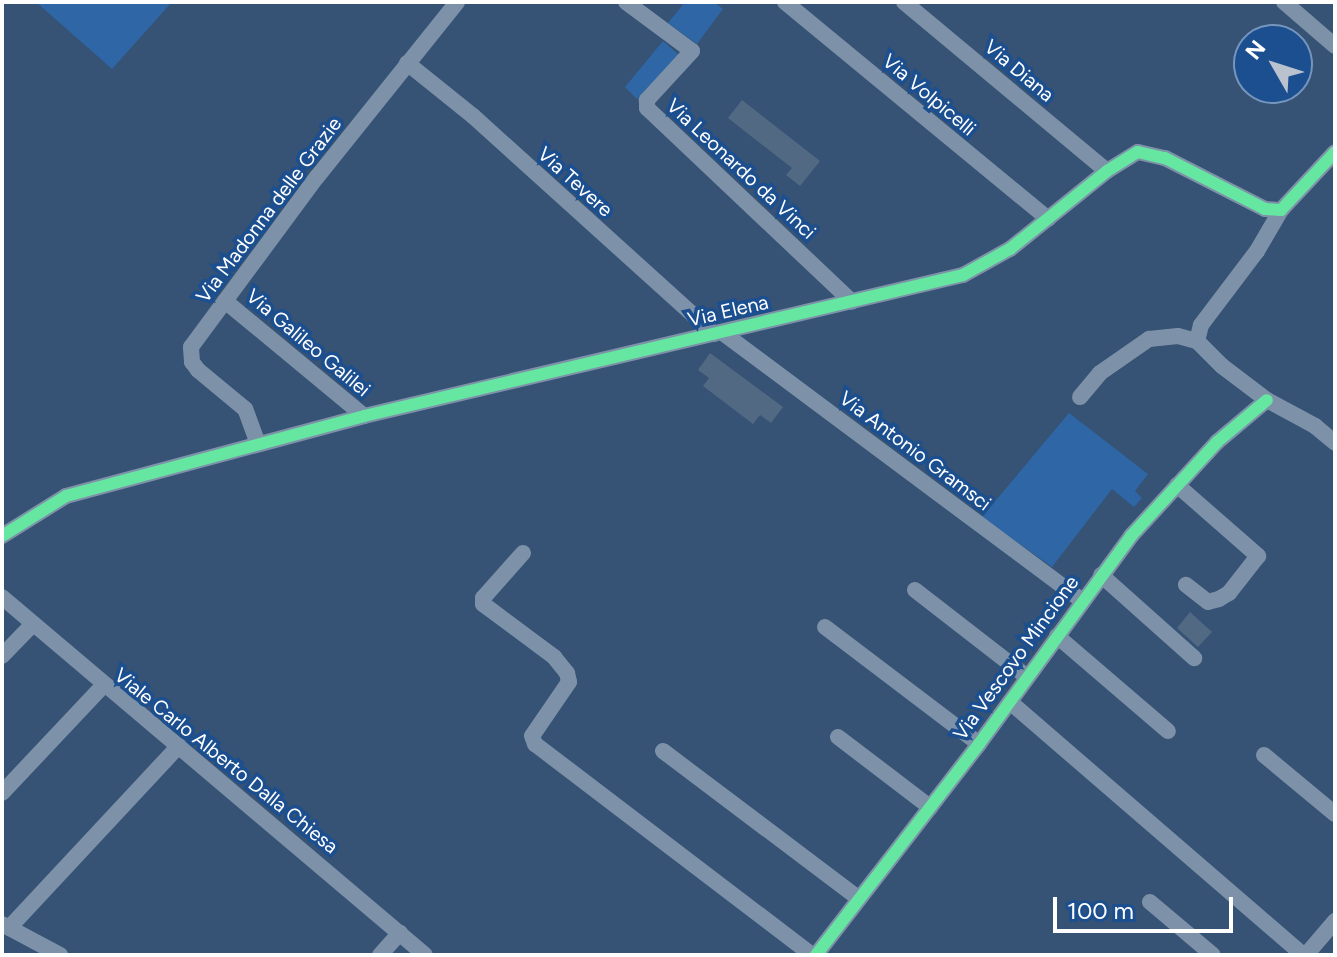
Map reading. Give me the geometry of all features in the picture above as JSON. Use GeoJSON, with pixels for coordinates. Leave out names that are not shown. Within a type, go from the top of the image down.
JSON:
{"type":"FeatureCollection","features":[{"type":"Feature","properties":{"kind":"street","name":"Via Madonna delle Grazie"},"geometry":{"type":"LineString","coordinates":[[258,444],[245,409],[192,362],[191,347],[457,2]]}},
{"type":"Feature","properties":{"kind":"street","name":"Via Leonardo da Vinci"},"geometry":{"type":"LineString","coordinates":[[626,2],[692,51],[647,100],[647,108],[852,302]]}},
{"type":"Feature","properties":{"kind":"street","name":"Via Volpicelli"},"geometry":{"type":"LineString","coordinates":[[785,2],[1048,219]]}},
{"type":"Feature","properties":{"kind":"street","name":"Via Diana"},"geometry":{"type":"LineString","coordinates":[[904,2],[1107,171]]}},
{"type":"Feature","properties":{"kind":"street"},"geometry":{"type":"LineString","coordinates":[[1284,2],[1335,46]]}},
{"type":"Feature","properties":{"kind":"street","name":"Via Tevere"},"geometry":{"type":"LineString","coordinates":[[407,63],[473,116],[719,334]]}},
{"type":"Feature","properties":{"kind":"street","name":"Via Elena"},"geometry":{"type":"LineString","coordinates":[[2,536],[66,496],[364,416],[963,275],[1010,249],[1128,156],[1147,152],[1250,203],[1281,210]]}},
{"type":"Feature","properties":{"kind":"street"},"geometry":{"type":"LineString","coordinates":[[1197,341],[1201,325],[1257,251],[1281,210],[1335,152]]}},
{"type":"Feature","properties":{"kind":"street","name":"Via Galileo Galilei"},"geometry":{"type":"LineString","coordinates":[[225,301],[364,416]]}},
{"type":"Feature","properties":{"kind":"street","name":"Via Antonio Gramsci"},"geometry":{"type":"LineString","coordinates":[[719,334],[1083,601]]}},
{"type":"Feature","properties":{"kind":"street"},"geometry":{"type":"LineString","coordinates":[[1080,397],[1100,373],[1149,339],[1178,336],[1197,341],[1222,366],[1267,400],[1315,426],[1335,443]]}},
{"type":"Feature","properties":{"kind":"street","name":"Via Vescovo Mincione"},"geometry":{"type":"LineString","coordinates":[[814,955],[979,744],[1101,575],[1217,442],[1267,400]]}},
{"type":"Feature","properties":{"kind":"street"},"geometry":{"type":"LineString","coordinates":[[1177,485],[1258,556],[1229,593],[1219,599],[1208,602],[1186,585]]}},
{"type":"Feature","properties":{"kind":"street"},"geometry":{"type":"LineString","coordinates":[[523,553],[483,598],[483,604],[554,657],[567,673],[569,682],[532,736],[535,744],[814,955]]}},
{"type":"Feature","properties":{"kind":"street"},"geometry":{"type":"LineString","coordinates":[[1101,575],[1194,658]]}},
{"type":"Feature","properties":{"kind":"street"},"geometry":{"type":"LineString","coordinates":[[915,590],[1027,677]]}},
{"type":"Feature","properties":{"kind":"street","name":"Viale Carlo Alberto Dalla Chiesa"},"geometry":{"type":"LineString","coordinates":[[2,597],[103,686],[179,746],[425,955]]}},
{"type":"Feature","properties":{"kind":"street"},"geometry":{"type":"LineString","coordinates":[[2,656],[33,624]]}},
{"type":"Feature","properties":{"kind":"street"},"geometry":{"type":"LineString","coordinates":[[825,627],[979,744]]}},
{"type":"Feature","properties":{"kind":"street"},"geometry":{"type":"LineString","coordinates":[[1057,636],[1168,731]]}},
{"type":"Feature","properties":{"kind":"street"},"geometry":{"type":"LineString","coordinates":[[2,793],[103,686]]}},
{"type":"Feature","properties":{"kind":"street"},"geometry":{"type":"LineString","coordinates":[[1010,702],[1305,955],[1335,921]]}},
{"type":"Feature","properties":{"kind":"street"},"geometry":{"type":"LineString","coordinates":[[838,737],[930,807]]}},
{"type":"Feature","properties":{"kind":"street"},"geometry":{"type":"LineString","coordinates":[[60,955],[6,926],[179,746]]}},
{"type":"Feature","properties":{"kind":"street"},"geometry":{"type":"LineString","coordinates":[[663,751],[858,898]]}},
{"type":"Feature","properties":{"kind":"street"},"geometry":{"type":"LineString","coordinates":[[1264,755],[1335,814]]}},
{"type":"Feature","properties":{"kind":"street"},"geometry":{"type":"LineString","coordinates":[[1150,902],[1213,955]]}},
{"type":"Feature","properties":{"kind":"street"},"geometry":{"type":"LineString","coordinates":[[380,955],[400,933]]}},
{"type":"Feature","properties":{"kind":"shaded area"},"geometry":{"type":"Polygon","coordinates":[[[36,2],[172,2],[112,69],[36,2]]]}},
{"type":"Feature","properties":{"kind":"shaded area"},"geometry":{"type":"Polygon","coordinates":[[[685,2],[714,2],[723,9],[697,44],[668,23],[685,2]]]}},
{"type":"Feature","properties":{"kind":"shaded area"},"geometry":{"type":"Polygon","coordinates":[[[663,41],[679,55],[637,99],[625,87],[663,41]]]}},
{"type":"Feature","properties":{"kind":"shaded area"},"geometry":{"type":"Polygon","coordinates":[[[1069,413],[1148,474],[1135,491],[1142,498],[1134,507],[1112,489],[1052,567],[982,517],[1069,413]]]}},
{"type":"Feature","properties":{"kind":"building"},"geometry":{"type":"Polygon","coordinates":[[[742,100],[820,161],[800,186],[786,175],[792,168],[728,118],[742,100]]]}},
{"type":"Feature","properties":{"kind":"building"},"geometry":{"type":"Polygon","coordinates":[[[710,353],[783,407],[771,423],[760,415],[753,424],[703,386],[709,378],[698,370],[710,353]]]}},
{"type":"Feature","properties":{"kind":"building"},"geometry":{"type":"Polygon","coordinates":[[[1190,612],[1212,632],[1198,647],[1177,628],[1190,612]]]}},
{"type":"Feature","properties":{"kind":"cycle path"},"geometry":{"type":"LineString","coordinates":[[2,536],[66,496],[364,416],[963,275],[1010,249],[1107,171],[1138,152],[1165,158],[1265,209],[1281,210],[1335,152]]}},
{"type":"Feature","properties":{"kind":"cycle path"},"geometry":{"type":"LineString","coordinates":[[816,955],[979,744],[1131,536],[1217,442],[1267,400]]}}]}
